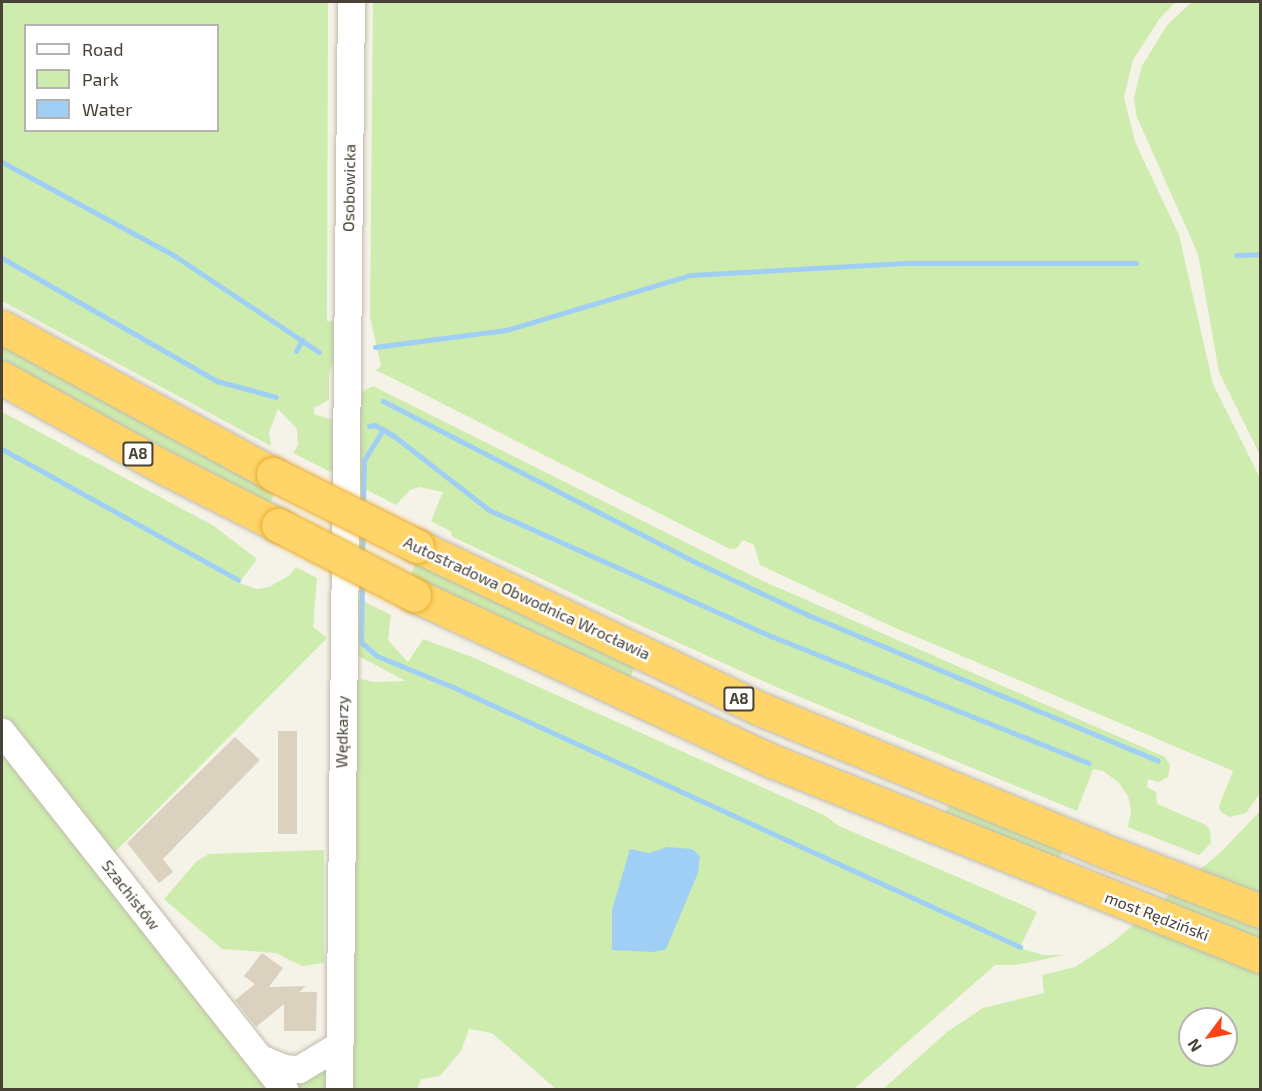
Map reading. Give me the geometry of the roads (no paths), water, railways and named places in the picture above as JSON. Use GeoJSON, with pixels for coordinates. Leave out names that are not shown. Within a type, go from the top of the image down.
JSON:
{"type":"FeatureCollection","features":[{"type":"Feature","properties":{"kind":"highway","name":"Autostradowa Obwodnica Wrocławia"},"geometry":{"type":"LineString","coordinates":[[2,327],[273,474],[417,546],[763,710],[1068,836],[1260,911]]}},
{"type":"Feature","properties":{"kind":"highway","name":"most Rędziński"},"geometry":{"type":"LineString","coordinates":[[2,378],[157,464],[414,595],[772,761],[1054,876],[1260,956]]}},
{"type":"Feature","properties":{"kind":"street","name":"Osobowicka"},"geometry":{"type":"LineString","coordinates":[[346,375],[351,2]]}},
{"type":"Feature","properties":{"kind":"street","name":"Wędkarzy"},"geometry":{"type":"LineString","coordinates":[[339,1089],[346,375]]}},
{"type":"Feature","properties":{"kind":"street","name":"Szachistów"},"geometry":{"type":"LineString","coordinates":[[2,732],[285,1089]]}},
{"type":"Feature","properties":{"kind":"street"},"geometry":{"type":"LineString","coordinates":[[260,1058],[283,1068],[298,1069],[313,1064],[339,1045]]}},
{"type":"Feature","properties":{"kind":"water"},"geometry":{"type":"Polygon","coordinates":[[[667,847],[692,849],[700,856],[698,873],[666,949],[654,952],[612,950],[612,910],[630,849],[649,853],[667,847]]]}},
{"type":"Feature","properties":{"kind":"waterway"},"geometry":{"type":"LineString","coordinates":[[2,162],[175,256],[319,352]]}},
{"type":"Feature","properties":{"kind":"waterway"},"geometry":{"type":"LineString","coordinates":[[1236,255],[1260,254]]}},
{"type":"Feature","properties":{"kind":"waterway"},"geometry":{"type":"LineString","coordinates":[[2,258],[217,381],[276,397]]}},
{"type":"Feature","properties":{"kind":"waterway"},"geometry":{"type":"LineString","coordinates":[[375,347],[506,330],[690,275],[905,263],[1136,263]]}},
{"type":"Feature","properties":{"kind":"waterway"},"geometry":{"type":"LineString","coordinates":[[296,351],[302,340]]}},
{"type":"Feature","properties":{"kind":"waterway"},"geometry":{"type":"LineString","coordinates":[[383,401],[693,561],[808,615],[1158,761]]}},
{"type":"Feature","properties":{"kind":"waterway"},"geometry":{"type":"LineString","coordinates":[[369,426],[375,425],[394,436],[489,510],[771,636],[1089,763]]}},
{"type":"Feature","properties":{"kind":"waterway"},"geometry":{"type":"LineString","coordinates":[[363,506],[364,460],[383,429]]}},
{"type":"Feature","properties":{"kind":"waterway"},"geometry":{"type":"LineString","coordinates":[[2,449],[238,580]]}},
{"type":"Feature","properties":{"kind":"waterway"},"geometry":{"type":"LineString","coordinates":[[362,557],[363,530]]}},
{"type":"Feature","properties":{"kind":"waterway"},"geometry":{"type":"LineString","coordinates":[[362,581],[361,642],[377,656],[453,687],[1020,947]]}}]}
